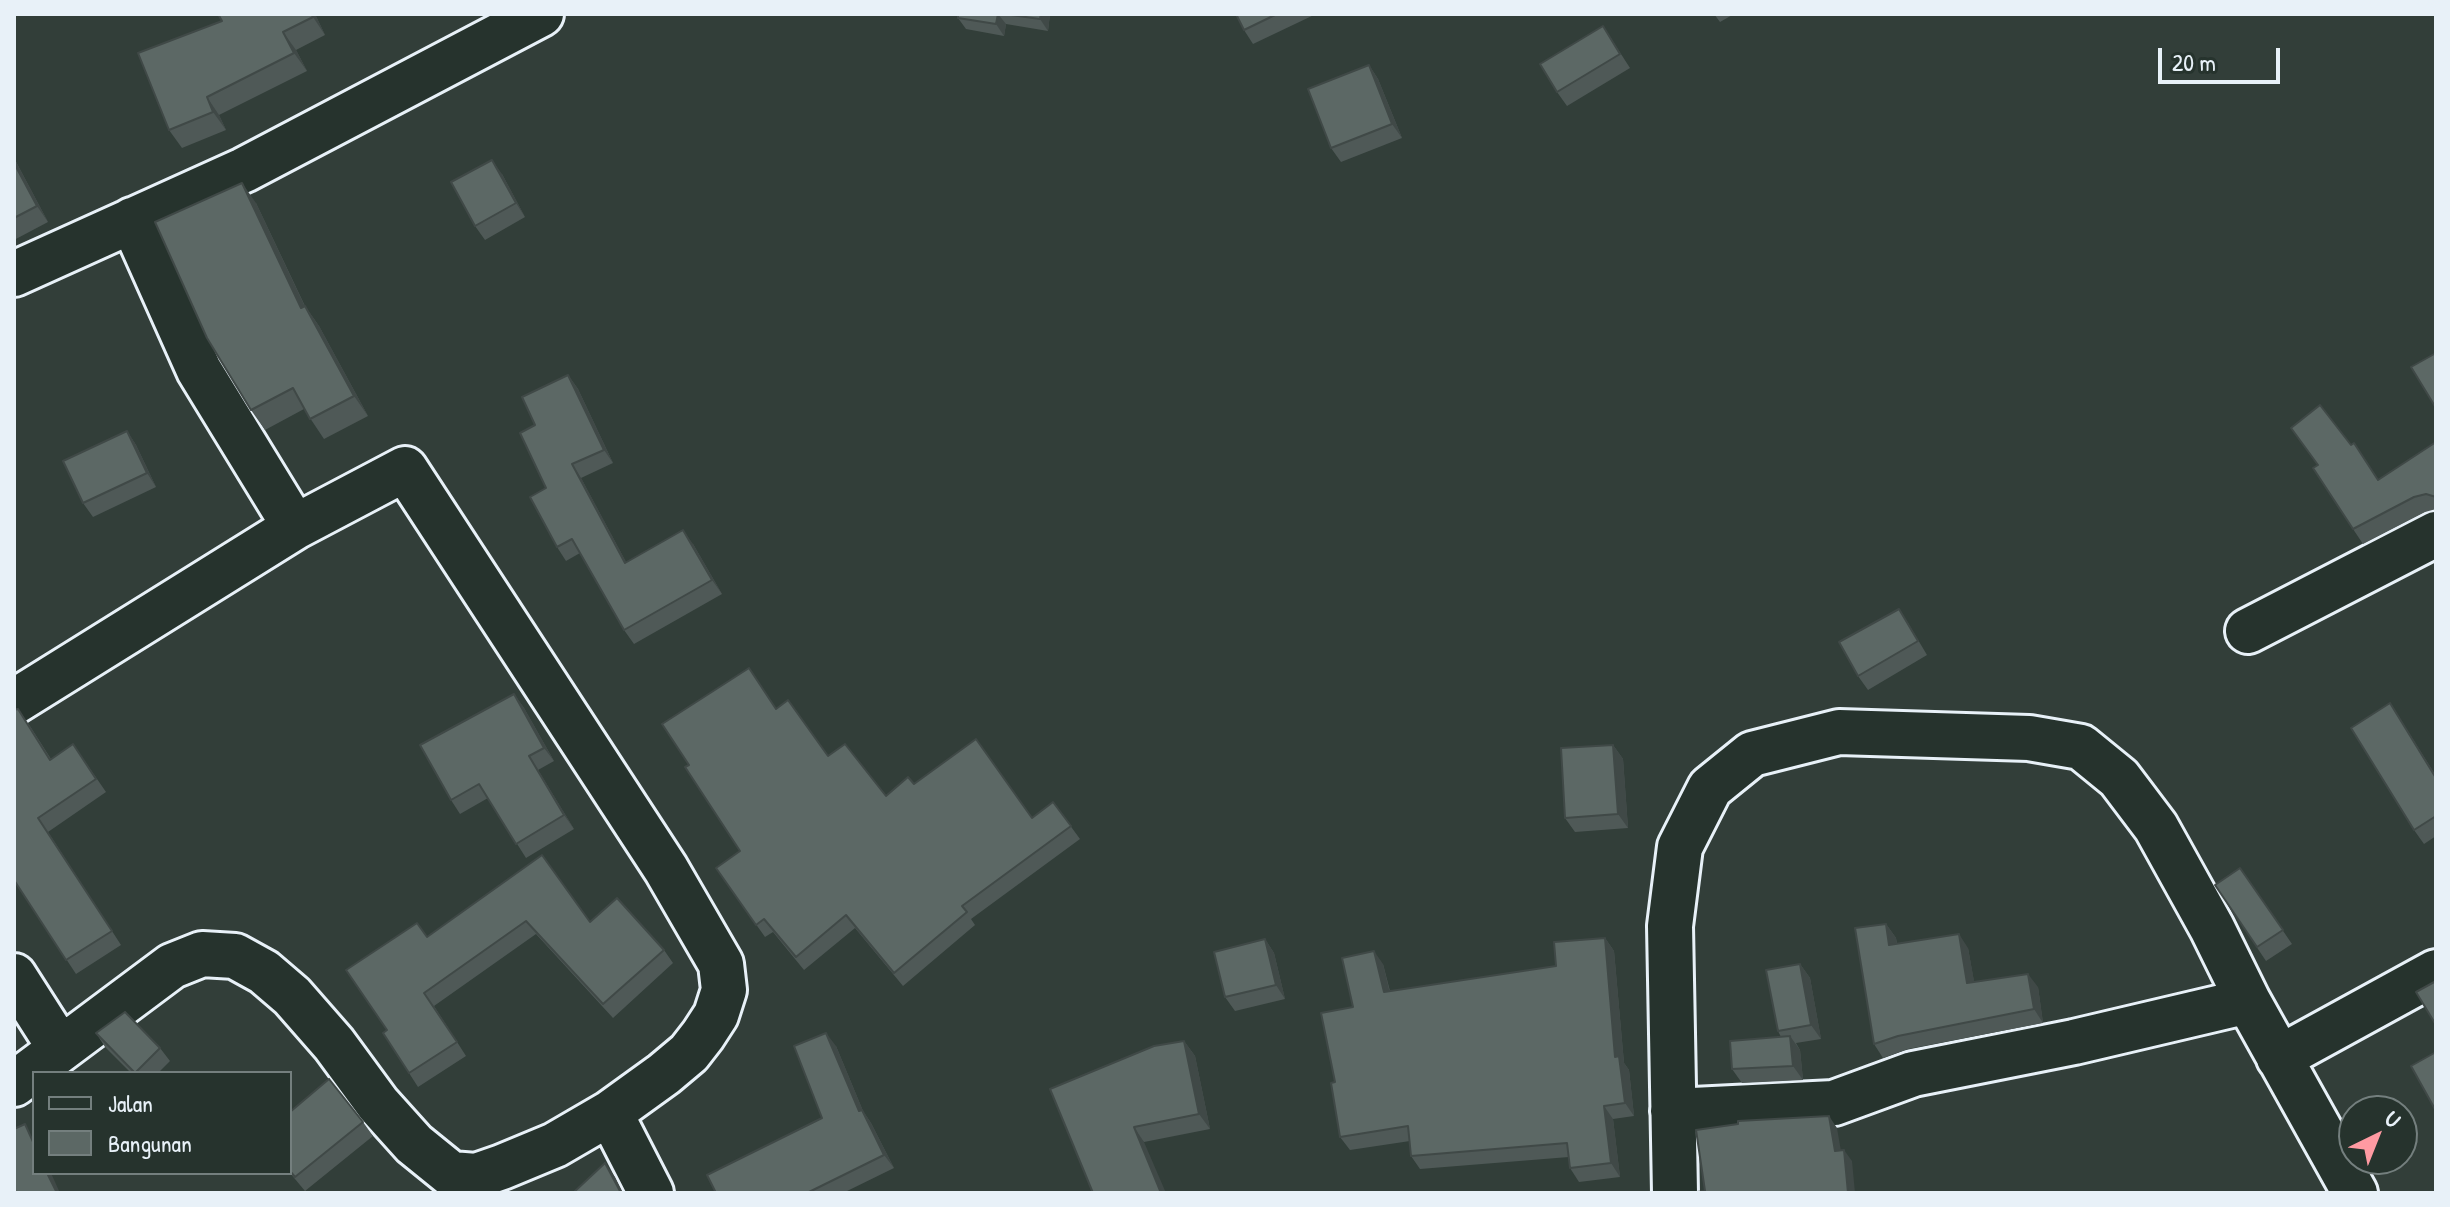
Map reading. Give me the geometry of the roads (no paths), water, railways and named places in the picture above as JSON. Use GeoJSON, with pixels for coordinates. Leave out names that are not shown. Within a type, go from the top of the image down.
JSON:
{"type":"FeatureCollection","features":[{"type":"Feature","properties":{"kind":"street"},"geometry":{"type":"LineString","coordinates":[[14,274],[263,161],[541,14]]}},
{"type":"Feature","properties":{"kind":"street"},"geometry":{"type":"LineString","coordinates":[[132,220],[199,370],[295,527]]}},
{"type":"Feature","properties":{"kind":"street"},"geometry":{"type":"LineString","coordinates":[[14,702],[295,527],[405,469],[666,869],[721,964],[724,990],[716,1015],[703,1035],[689,1053],[664,1074],[610,1113],[555,1145],[476,1176],[451,1174],[414,1144],[292,996],[264,972],[235,956],[202,954],[172,966],[14,1084]]}},
{"type":"Feature","properties":{"kind":"street"},"geometry":{"type":"LineString","coordinates":[[2248,631],[2436,534]]}},
{"type":"Feature","properties":{"kind":"street"},"geometry":{"type":"LineString","coordinates":[[1675,1193],[1670,926],[1680,847],[1710,788],[1752,754],[1839,732],[2029,738],[2081,747],[2119,778],[2156,827],[2355,1193]]}},
{"type":"Feature","properties":{"kind":"street"},"geometry":{"type":"LineString","coordinates":[[2279,1058],[2436,972]]}},
{"type":"Feature","properties":{"kind":"street"},"geometry":{"type":"LineString","coordinates":[[14,976],[60,1048]]}},
{"type":"Feature","properties":{"kind":"street"},"geometry":{"type":"LineString","coordinates":[[1673,1111],[1834,1103],[1913,1074],[2074,1042],[2248,1001]]}},
{"type":"Feature","properties":{"kind":"street"},"geometry":{"type":"LineString","coordinates":[[610,1113],[651,1193]]}}]}
